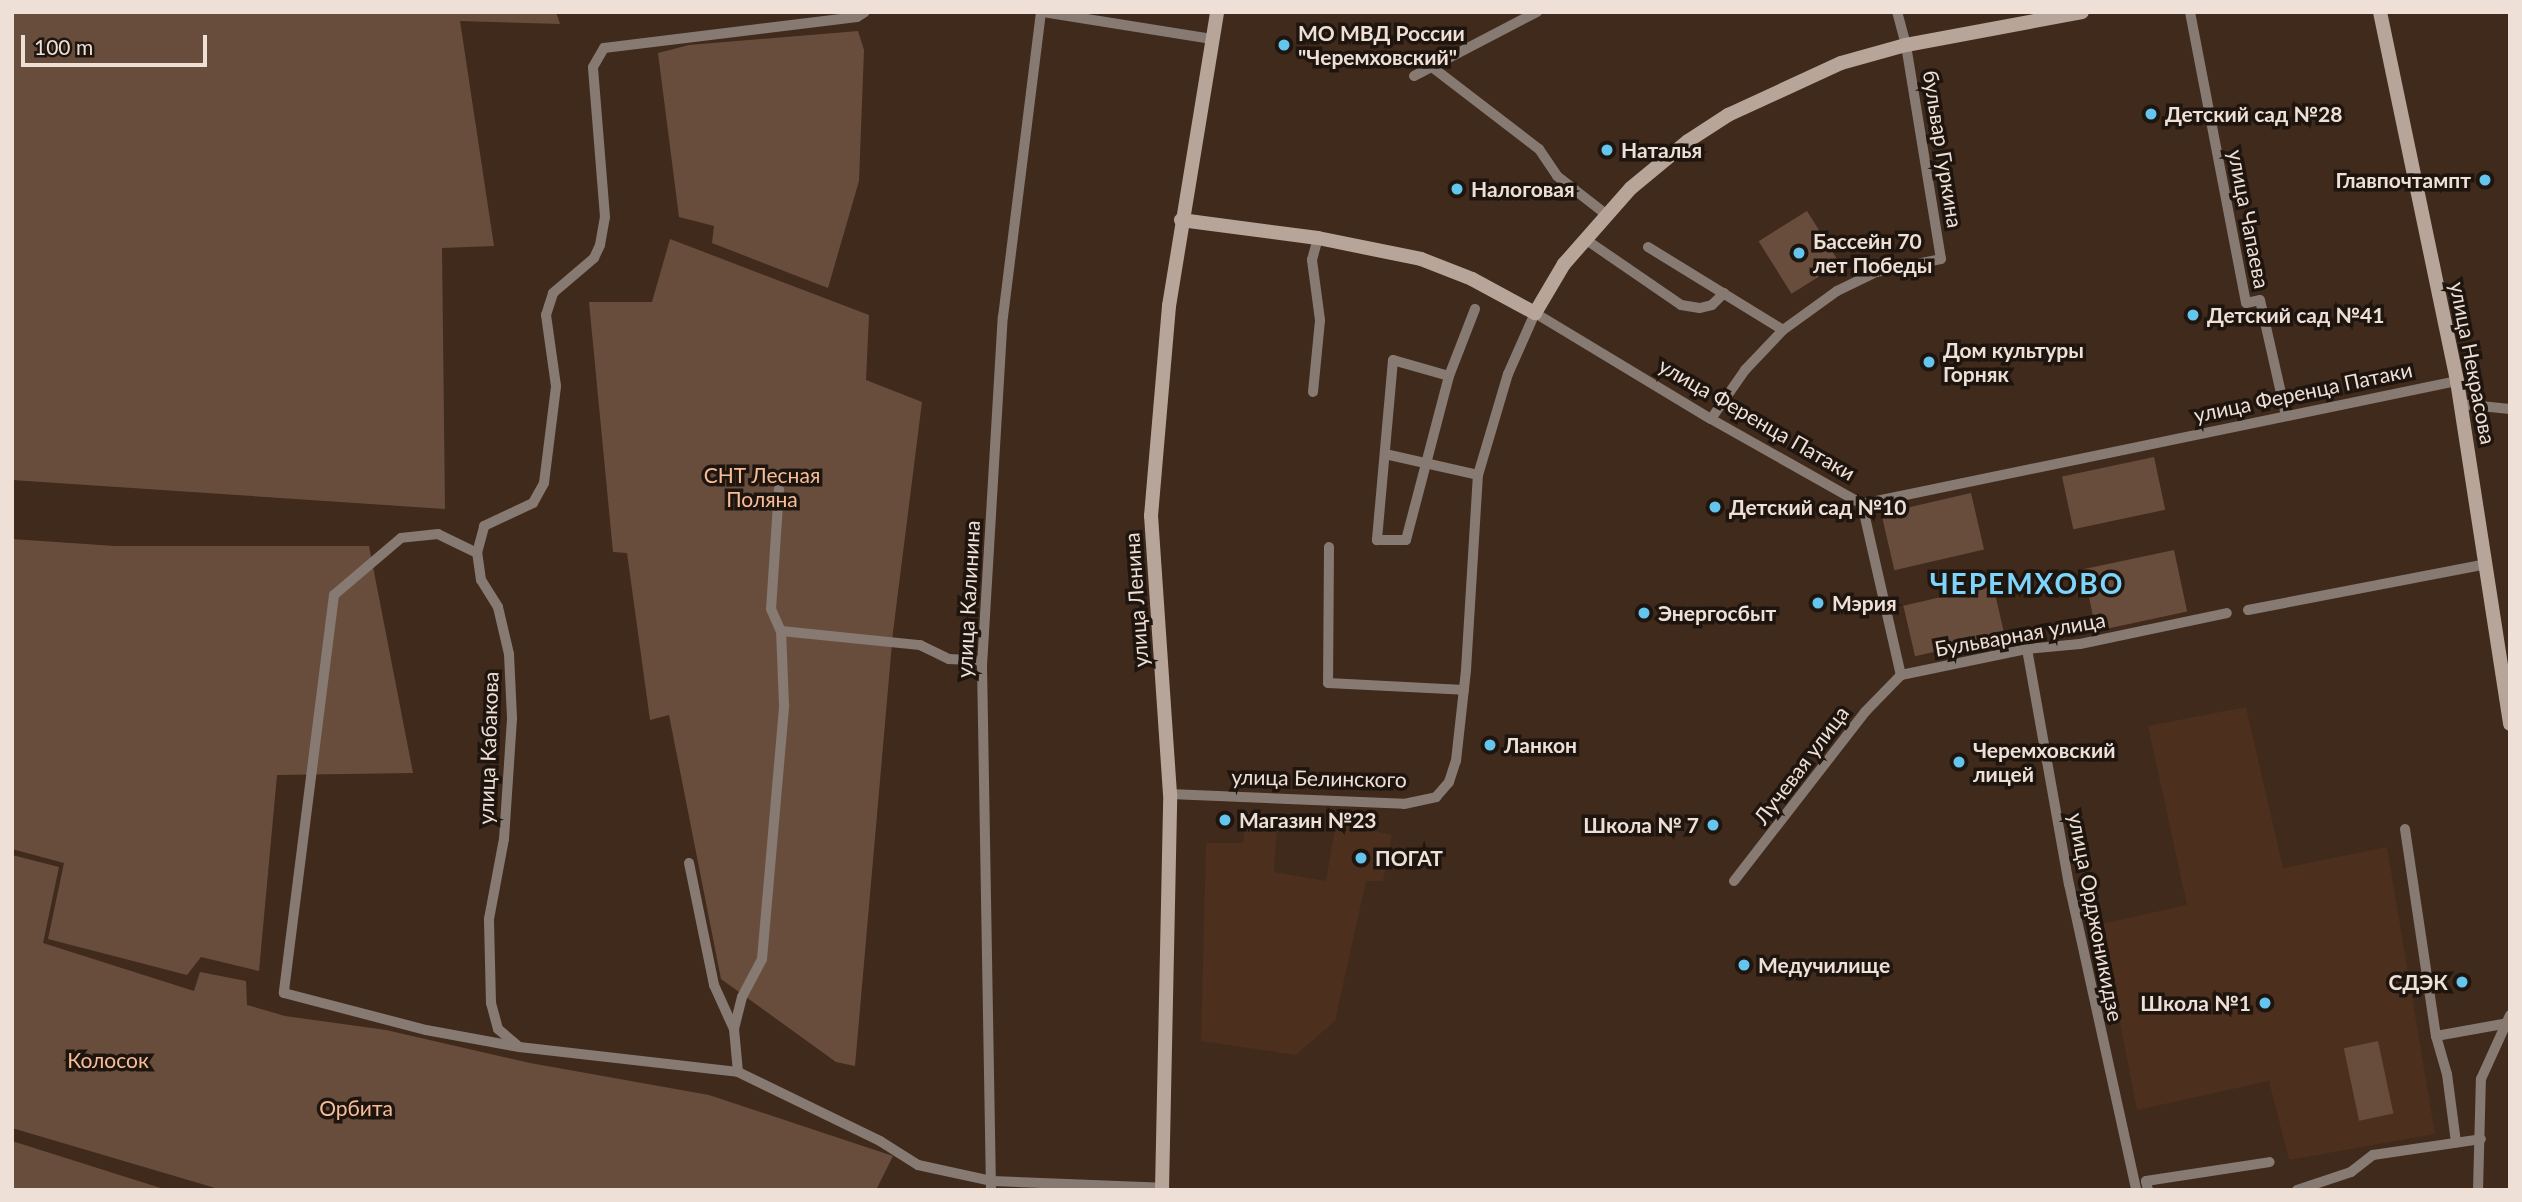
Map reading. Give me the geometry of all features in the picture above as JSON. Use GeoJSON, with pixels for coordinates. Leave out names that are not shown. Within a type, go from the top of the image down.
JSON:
{"type":"FeatureCollection","features":[{"type":"Feature","properties":{"kind":"main road","name":"улица Ленина"},"geometry":{"type":"LineString","coordinates":[[1163,1189],[1170,794],[1151,516],[1166,333],[1181,220],[1217,12]]}},
{"type":"Feature","properties":{"kind":"main road","name":"улица Белинского"},"geometry":{"type":"LineString","coordinates":[[1535,313],[1564,264],[1631,188],[1678,148],[1728,115],[1841,63],[1906,45],[2082,12]]}},
{"type":"Feature","properties":{"kind":"main road","name":"улица Некрасова"},"geometry":{"type":"LineString","coordinates":[[2380,12],[2458,382],[2510,724]]}},
{"type":"Feature","properties":{"kind":"main road","name":"улица Ференца Патаки"},"geometry":{"type":"LineString","coordinates":[[1181,220],[1318,238],[1420,258],[1472,279],[1535,313]]}},
{"type":"Feature","properties":{"kind":"street"},"geometry":{"type":"LineString","coordinates":[[866,12],[857,17],[604,48],[598,56],[593,67],[605,217],[600,245],[594,258],[553,292],[546,315],[556,386],[544,483],[533,503],[484,526],[477,553],[438,534],[401,538],[334,595],[284,993],[426,1030],[519,1047],[738,1072],[880,1141],[918,1165],[991,1185],[1163,1189]]}},
{"type":"Feature","properties":{"kind":"street"},"geometry":{"type":"LineString","coordinates":[[1042,12],[1212,39]]}},
{"type":"Feature","properties":{"kind":"street","name":"улица Калинина"},"geometry":{"type":"LineString","coordinates":[[991,1185],[982,661],[1003,317],[1042,12]]}},
{"type":"Feature","properties":{"kind":"street"},"geometry":{"type":"LineString","coordinates":[[1414,76],[1537,12]]}},
{"type":"Feature","properties":{"kind":"street"},"geometry":{"type":"LineString","coordinates":[[1896,12],[1906,45]]}},
{"type":"Feature","properties":{"kind":"street","name":"улица Чапаева"},"geometry":{"type":"LineString","coordinates":[[2190,12],[2246,303],[2260,300],[2286,415]]}},
{"type":"Feature","properties":{"kind":"street","name":"бульвар Гуркина"},"geometry":{"type":"LineString","coordinates":[[1783,330],[1837,291],[1877,272],[1941,259],[1906,45]]}},
{"type":"Feature","properties":{"kind":"street"},"geometry":{"type":"LineString","coordinates":[[1432,67],[1539,149],[1557,176],[1607,215]]}},
{"type":"Feature","properties":{"kind":"street"},"geometry":{"type":"LineString","coordinates":[[1313,392],[1320,320],[1312,260],[1318,238]]}},
{"type":"Feature","properties":{"kind":"street"},"geometry":{"type":"LineString","coordinates":[[1586,239],[1681,304],[1700,308],[1712,305],[1724,293]]}},
{"type":"Feature","properties":{"kind":"street"},"geometry":{"type":"LineString","coordinates":[[1648,247],[1783,330],[1745,370],[1711,419]]}},
{"type":"Feature","properties":{"kind":"street"},"geometry":{"type":"LineString","coordinates":[[1449,376],[1393,360],[1377,540],[1406,540],[1449,376],[1475,309]]}},
{"type":"Feature","properties":{"kind":"street","name":"улица Ференца Патаки"},"geometry":{"type":"LineString","coordinates":[[1535,313],[1711,419],[1862,504],[2140,449],[2286,415],[2458,382]]}},
{"type":"Feature","properties":{"kind":"street","name":"улица Белинского"},"geometry":{"type":"LineString","coordinates":[[1170,794],[1404,804],[1436,797],[1449,782],[1456,761],[1465,690],[1478,475],[1508,374],[1535,313]]}},
{"type":"Feature","properties":{"kind":"street"},"geometry":{"type":"LineString","coordinates":[[2461,404],[2510,409]]}},
{"type":"Feature","properties":{"kind":"street"},"geometry":{"type":"LineString","coordinates":[[1385,454],[1478,475]]}},
{"type":"Feature","properties":{"kind":"street"},"geometry":{"type":"LineString","coordinates":[[734,1029],[742,998],[762,959],[784,705],[781,631],[771,609],[779,489]]}},
{"type":"Feature","properties":{"kind":"street"},"geometry":{"type":"LineString","coordinates":[[1862,504],[1901,675]]}},
{"type":"Feature","properties":{"kind":"street"},"geometry":{"type":"LineString","coordinates":[[1329,547],[1328,682],[1465,690]]}},
{"type":"Feature","properties":{"kind":"street","name":"улица Кабакова"},"geometry":{"type":"LineString","coordinates":[[477,553],[481,580],[498,607],[509,654],[512,718],[504,838],[489,919],[491,1003],[498,1029],[519,1047]]}},
{"type":"Feature","properties":{"kind":"street"},"geometry":{"type":"LineString","coordinates":[[2248,610],[2486,564]]}},
{"type":"Feature","properties":{"kind":"street","name":"Бульварная улица"},"geometry":{"type":"LineString","coordinates":[[1901,675],[2027,649],[2080,644],[2227,612]]}},
{"type":"Feature","properties":{"kind":"street"},"geometry":{"type":"LineString","coordinates":[[781,631],[920,645],[949,659],[982,661]]}},
{"type":"Feature","properties":{"kind":"street","name":"улица Орджоникидзе"},"geometry":{"type":"LineString","coordinates":[[2027,649],[2068,884],[2136,1190]]}},
{"type":"Feature","properties":{"kind":"street","name":"Лучевая улица"},"geometry":{"type":"LineString","coordinates":[[1734,881],[1865,712],[1901,675]]}},
{"type":"Feature","properties":{"kind":"street"},"geometry":{"type":"LineString","coordinates":[[2405,829],[2436,1036],[2447,1074],[2456,1142]]}},
{"type":"Feature","properties":{"kind":"street"},"geometry":{"type":"LineString","coordinates":[[689,863],[714,985],[734,1029],[738,1072]]}},
{"type":"Feature","properties":{"kind":"street"},"geometry":{"type":"LineString","coordinates":[[2436,1036],[2506,1020]]}},
{"type":"Feature","properties":{"kind":"street"},"geometry":{"type":"LineString","coordinates":[[2478,1190],[2481,1079],[2506,1020]]}},
{"type":"Feature","properties":{"kind":"street"},"geometry":{"type":"LineString","coordinates":[[2297,1190],[2351,1172],[2372,1155],[2481,1139]]}},
{"type":"Feature","properties":{"kind":"street"},"geometry":{"type":"LineString","coordinates":[[2148,1190],[2146,1181],[2270,1161]]}},
{"type":"Feature","properties":{"kind":"shaded area","name":"Школа №1"},"geometry":{"type":"Polygon","coordinates":[[[2246,707],[2283,868],[2387,847],[2435,1134],[2289,1160],[2269,1081],[2137,1110],[2101,924],[2187,905],[2148,726],[2246,707]]]}},
{"type":"Feature","properties":{"kind":"shaded area"},"geometry":{"type":"Polygon","coordinates":[[[1246,812],[1278,814],[1274,872],[1326,881],[1336,822],[1392,835],[1383,881],[1366,881],[1335,1021],[1296,1055],[1201,1041],[1206,843],[1243,843],[1246,812]]]}},
{"type":"Feature","properties":{"kind":"green space"},"geometry":{"type":"Polygon","coordinates":[[[12,12],[556,12],[560,24],[460,21],[494,246],[442,248],[445,509],[12,480],[12,12]]]}},
{"type":"Feature","properties":{"kind":"green space"},"geometry":{"type":"Polygon","coordinates":[[[858,31],[864,50],[859,181],[828,288],[712,243],[714,226],[679,217],[658,53],[689,45],[858,31]]]}},
{"type":"Feature","properties":{"kind":"green space","name":"Бассейн 70 лет Победы"},"geometry":{"type":"Polygon","coordinates":[[[1807,211],[1840,264],[1792,294],[1759,241],[1807,211]]]}},
{"type":"Feature","properties":{"kind":"green space","name":"СНТ Лесная Поляна"},"geometry":{"type":"Polygon","coordinates":[[[670,239],[869,315],[866,380],[922,402],[893,632],[855,1066],[836,1062],[721,979],[669,715],[650,720],[627,553],[613,552],[589,302],[652,302],[670,239]]]}},
{"type":"Feature","properties":{"kind":"green space"},"geometry":{"type":"Polygon","coordinates":[[[2154,457],[2165,510],[2073,529],[2062,477],[2154,457]]]}},
{"type":"Feature","properties":{"kind":"green space"},"geometry":{"type":"Polygon","coordinates":[[[1971,493],[1984,550],[1894,570],[1881,514],[1971,493]]]}},
{"type":"Feature","properties":{"kind":"green space"},"geometry":{"type":"Polygon","coordinates":[[[12,539],[115,546],[369,546],[413,773],[277,775],[259,971],[201,957],[187,975],[48,939],[64,863],[12,849],[12,539]]]}},
{"type":"Feature","properties":{"kind":"green space"},"geometry":{"type":"Polygon","coordinates":[[[2174,550],[2187,612],[2096,631],[2083,569],[2174,550]]]}},
{"type":"Feature","properties":{"kind":"green space"},"geometry":{"type":"Polygon","coordinates":[[[1993,585],[2005,636],[1915,656],[1903,606],[1993,585]]]}},
{"type":"Feature","properties":{"kind":"green space"},"geometry":{"type":"Polygon","coordinates":[[[12,855],[59,867],[43,943],[194,991],[200,972],[246,981],[247,1005],[285,1016],[386,1030],[530,1063],[709,1095],[893,1156],[876,1190],[222,1190],[12,1128],[12,855]]]}},
{"type":"Feature","properties":{"kind":"green space"},"geometry":{"type":"Polygon","coordinates":[[[2378,1041],[2393,1113],[2359,1121],[2344,1048],[2378,1041]]]}},
{"type":"Feature","properties":{"kind":"green space"},"geometry":{"type":"Polygon","coordinates":[[[12,1141],[167,1190],[12,1190],[12,1141]]]}},
{"type":"Feature","properties":{"kind":"place","name":"МО МВД России \"Черемховский\""},"geometry":{"type":"Point","coordinates":[1284,45]}},
{"type":"Feature","properties":{"kind":"place","name":"Детский сад №28"},"geometry":{"type":"Point","coordinates":[2151,114]}},
{"type":"Feature","properties":{"kind":"place","name":"Наталья"},"geometry":{"type":"Point","coordinates":[1607,150]}},
{"type":"Feature","properties":{"kind":"place","name":"Главпочтампт"},"geometry":{"type":"Point","coordinates":[2485,180]}},
{"type":"Feature","properties":{"kind":"place","name":"Налоговая"},"geometry":{"type":"Point","coordinates":[1457,189]}},
{"type":"Feature","properties":{"kind":"place","name":"Бассейн 70 лет Победы"},"geometry":{"type":"Point","coordinates":[1799,253]}},
{"type":"Feature","properties":{"kind":"place","name":"Детский сад №41"},"geometry":{"type":"Point","coordinates":[2193,315]}},
{"type":"Feature","properties":{"kind":"place","name":"Дом культуры Горняк"},"geometry":{"type":"Point","coordinates":[1929,362]}},
{"type":"Feature","properties":{"kind":"place","name":"Детский сад №10"},"geometry":{"type":"Point","coordinates":[1715,507]}},
{"type":"Feature","properties":{"kind":"place","name":"Мэрия"},"geometry":{"type":"Point","coordinates":[1818,603]}},
{"type":"Feature","properties":{"kind":"place","name":"Энергосбыт"},"geometry":{"type":"Point","coordinates":[1644,613]}},
{"type":"Feature","properties":{"kind":"place","name":"Ланкон"},"geometry":{"type":"Point","coordinates":[1490,745]}},
{"type":"Feature","properties":{"kind":"place","name":"Черемховский лицей"},"geometry":{"type":"Point","coordinates":[1959,762]}},
{"type":"Feature","properties":{"kind":"place","name":"Магазин №23"},"geometry":{"type":"Point","coordinates":[1225,820]}},
{"type":"Feature","properties":{"kind":"place","name":"Школа № 7"},"geometry":{"type":"Point","coordinates":[1713,825]}},
{"type":"Feature","properties":{"kind":"place","name":"ПОГАТ"},"geometry":{"type":"Point","coordinates":[1361,858]}},
{"type":"Feature","properties":{"kind":"place","name":"Медучилище"},"geometry":{"type":"Point","coordinates":[1744,965]}},
{"type":"Feature","properties":{"kind":"place","name":"СДЭК"},"geometry":{"type":"Point","coordinates":[2462,982]}},
{"type":"Feature","properties":{"kind":"place","name":"Школа №1"},"geometry":{"type":"Point","coordinates":[2265,1003]}},
{"type":"Feature","properties":{"kind":"district","name":"ЧЕРЕМХОВО"},"geometry":{"type":"Point","coordinates":[2027,583]}},
{"type":"Feature","properties":{"kind":"park label","name":"Колосок"},"geometry":{"type":"Point","coordinates":[108,1060]}},
{"type":"Feature","properties":{"kind":"park label","name":"Орбита"},"geometry":{"type":"Point","coordinates":[356,1108]}}]}
